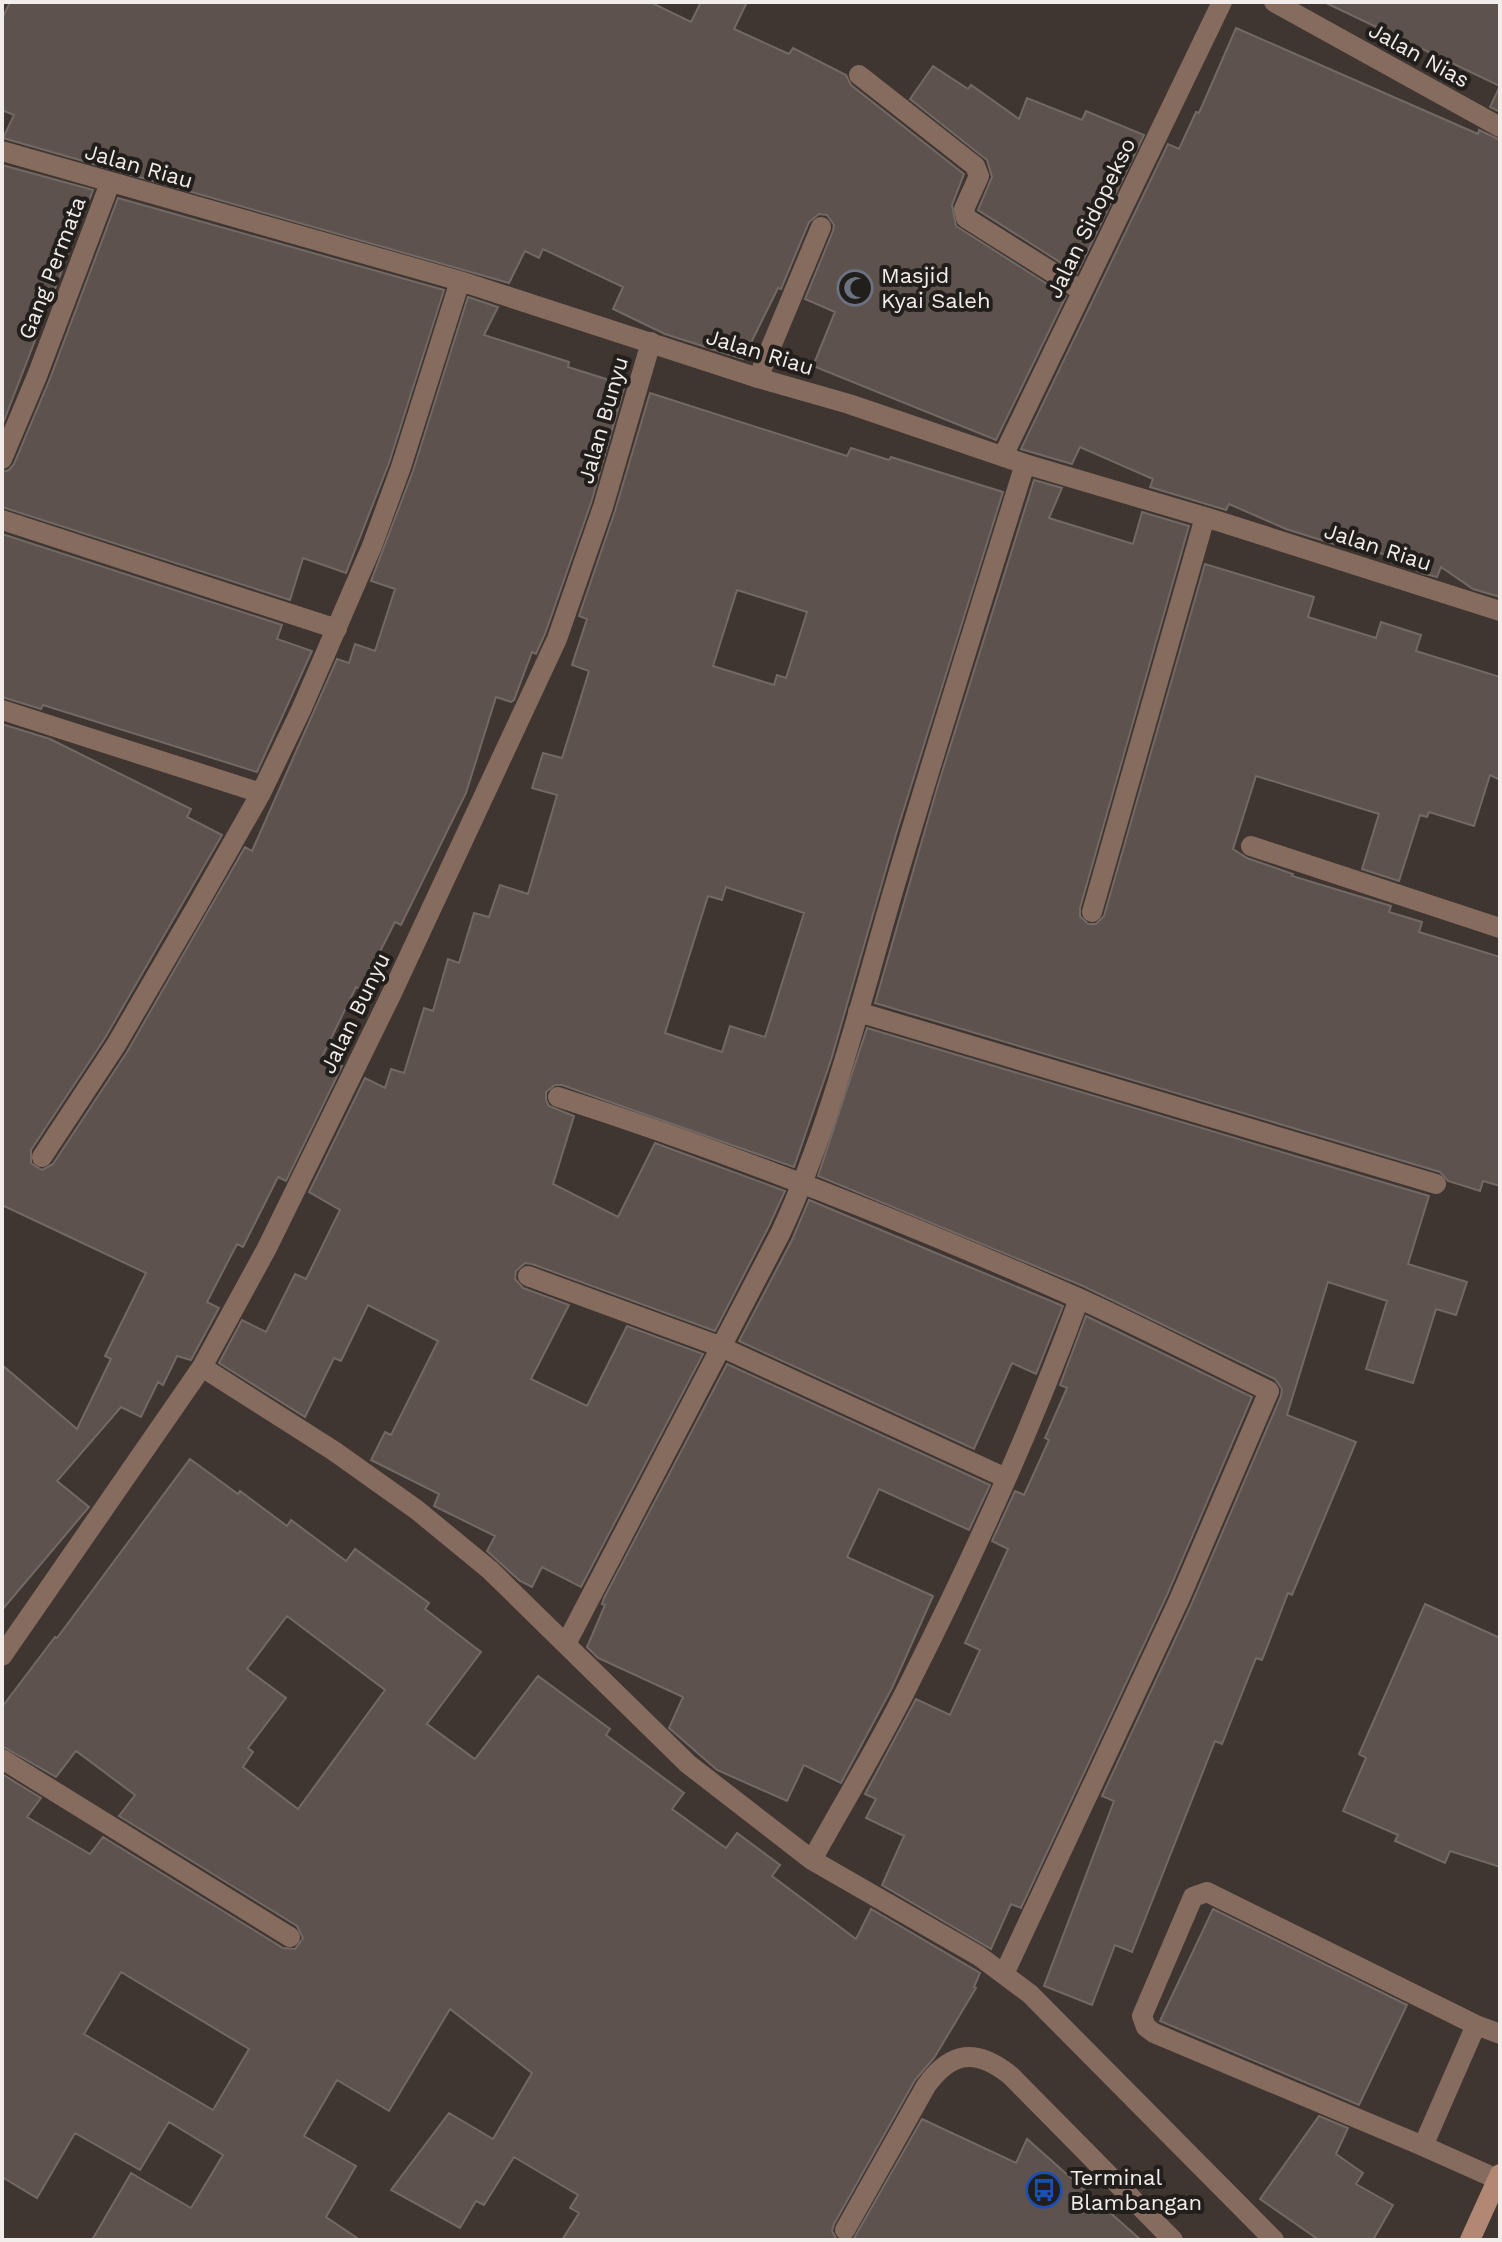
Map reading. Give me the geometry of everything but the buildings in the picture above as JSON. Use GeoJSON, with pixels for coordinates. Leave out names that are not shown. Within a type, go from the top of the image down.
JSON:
{"type":"FeatureCollection","features":[{"type":"Feature","properties":{"kind":"main road"},"geometry":{"type":"LineString","coordinates":[[1470,2240],[1499,2176]]}},
{"type":"Feature","properties":{"kind":"street","name":"Jalan Sidopekso"},"geometry":{"type":"LineString","coordinates":[[1003,456],[1222,2]]}},
{"type":"Feature","properties":{"kind":"street","name":"Jalan Nias"},"geometry":{"type":"LineString","coordinates":[[1274,2],[1500,127]]}},
{"type":"Feature","properties":{"kind":"street"},"geometry":{"type":"LineString","coordinates":[[859,75],[975,166],[979,176],[964,209],[966,218],[1082,291]]}},
{"type":"Feature","properties":{"kind":"street","name":"Jalan Riau"},"geometry":{"type":"LineString","coordinates":[[2,151],[460,281],[758,378],[849,404],[1025,464],[1205,517],[1500,611]]}},
{"type":"Feature","properties":{"kind":"street","name":"Gang Permata"},"geometry":{"type":"LineString","coordinates":[[2,459],[110,183]]}},
{"type":"Feature","properties":{"kind":"street"},"geometry":{"type":"LineString","coordinates":[[758,378],[821,227]]}},
{"type":"Feature","properties":{"kind":"street"},"geometry":{"type":"LineString","coordinates":[[42,1157],[116,1045],[261,793],[372,546],[401,467],[460,281]]}},
{"type":"Feature","properties":{"kind":"street","name":"Jalan Bunyu"},"geometry":{"type":"LineString","coordinates":[[2,1656],[202,1367],[267,1248],[391,995],[557,639],[603,507],[651,342]]}},
{"type":"Feature","properties":{"kind":"street"},"geometry":{"type":"LineString","coordinates":[[567,1642],[780,1234],[803,1184],[1025,464]]}},
{"type":"Feature","properties":{"kind":"street"},"geometry":{"type":"LineString","coordinates":[[1092,912],[1205,517]]}},
{"type":"Feature","properties":{"kind":"street"},"geometry":{"type":"LineString","coordinates":[[2,520],[337,629]]}},
{"type":"Feature","properties":{"kind":"street"},"geometry":{"type":"LineString","coordinates":[[2,710],[261,793]]}},
{"type":"Feature","properties":{"kind":"street"},"geometry":{"type":"LineString","coordinates":[[1251,846],[1500,928]]}},
{"type":"Feature","properties":{"kind":"street"},"geometry":{"type":"LineString","coordinates":[[858,1012],[1436,1184]]}},
{"type":"Feature","properties":{"kind":"street"},"geometry":{"type":"LineString","coordinates":[[558,1097],[684,1138],[803,1184],[1079,1299],[1269,1391],[1179,1600],[1004,1974]]}},
{"type":"Feature","properties":{"kind":"street"},"geometry":{"type":"LineString","coordinates":[[528,1276],[719,1346],[1006,1478]]}},
{"type":"Feature","properties":{"kind":"street"},"geometry":{"type":"LineString","coordinates":[[812,1860],[912,1680],[1006,1478],[1079,1299]]}},
{"type":"Feature","properties":{"kind":"street"},"geometry":{"type":"LineString","coordinates":[[202,1367],[377,1480],[490,1570],[567,1642],[688,1764],[812,1860],[979,1956],[1030,1994],[1274,2240]]}},
{"type":"Feature","properties":{"kind":"street"},"geometry":{"type":"LineString","coordinates":[[2,1759],[290,1937]]}},
{"type":"Feature","properties":{"kind":"street"},"geometry":{"type":"LineString","coordinates":[[1499,2176],[1154,2033],[1146,2027],[1142,2016],[1193,1897],[1207,1892],[1500,2034]]}},
{"type":"Feature","properties":{"kind":"street"},"geometry":{"type":"LineString","coordinates":[[1423,2146],[1476,2025]]}},
{"type":"Feature","properties":{"kind":"street"},"geometry":{"type":"LineString","coordinates":[[845,2230],[938,2069],[956,2058],[975,2057],[993,2061],[1010,2075],[1173,2240]]}},
{"type":"Feature","properties":{"kind":"place","name":"Masjid Kyai Saleh"},"geometry":{"type":"Point","coordinates":[855,288]}},
{"type":"Feature","properties":{"kind":"place","name":"Terminal Blambangan"},"geometry":{"type":"Point","coordinates":[1044,2190]}}]}
